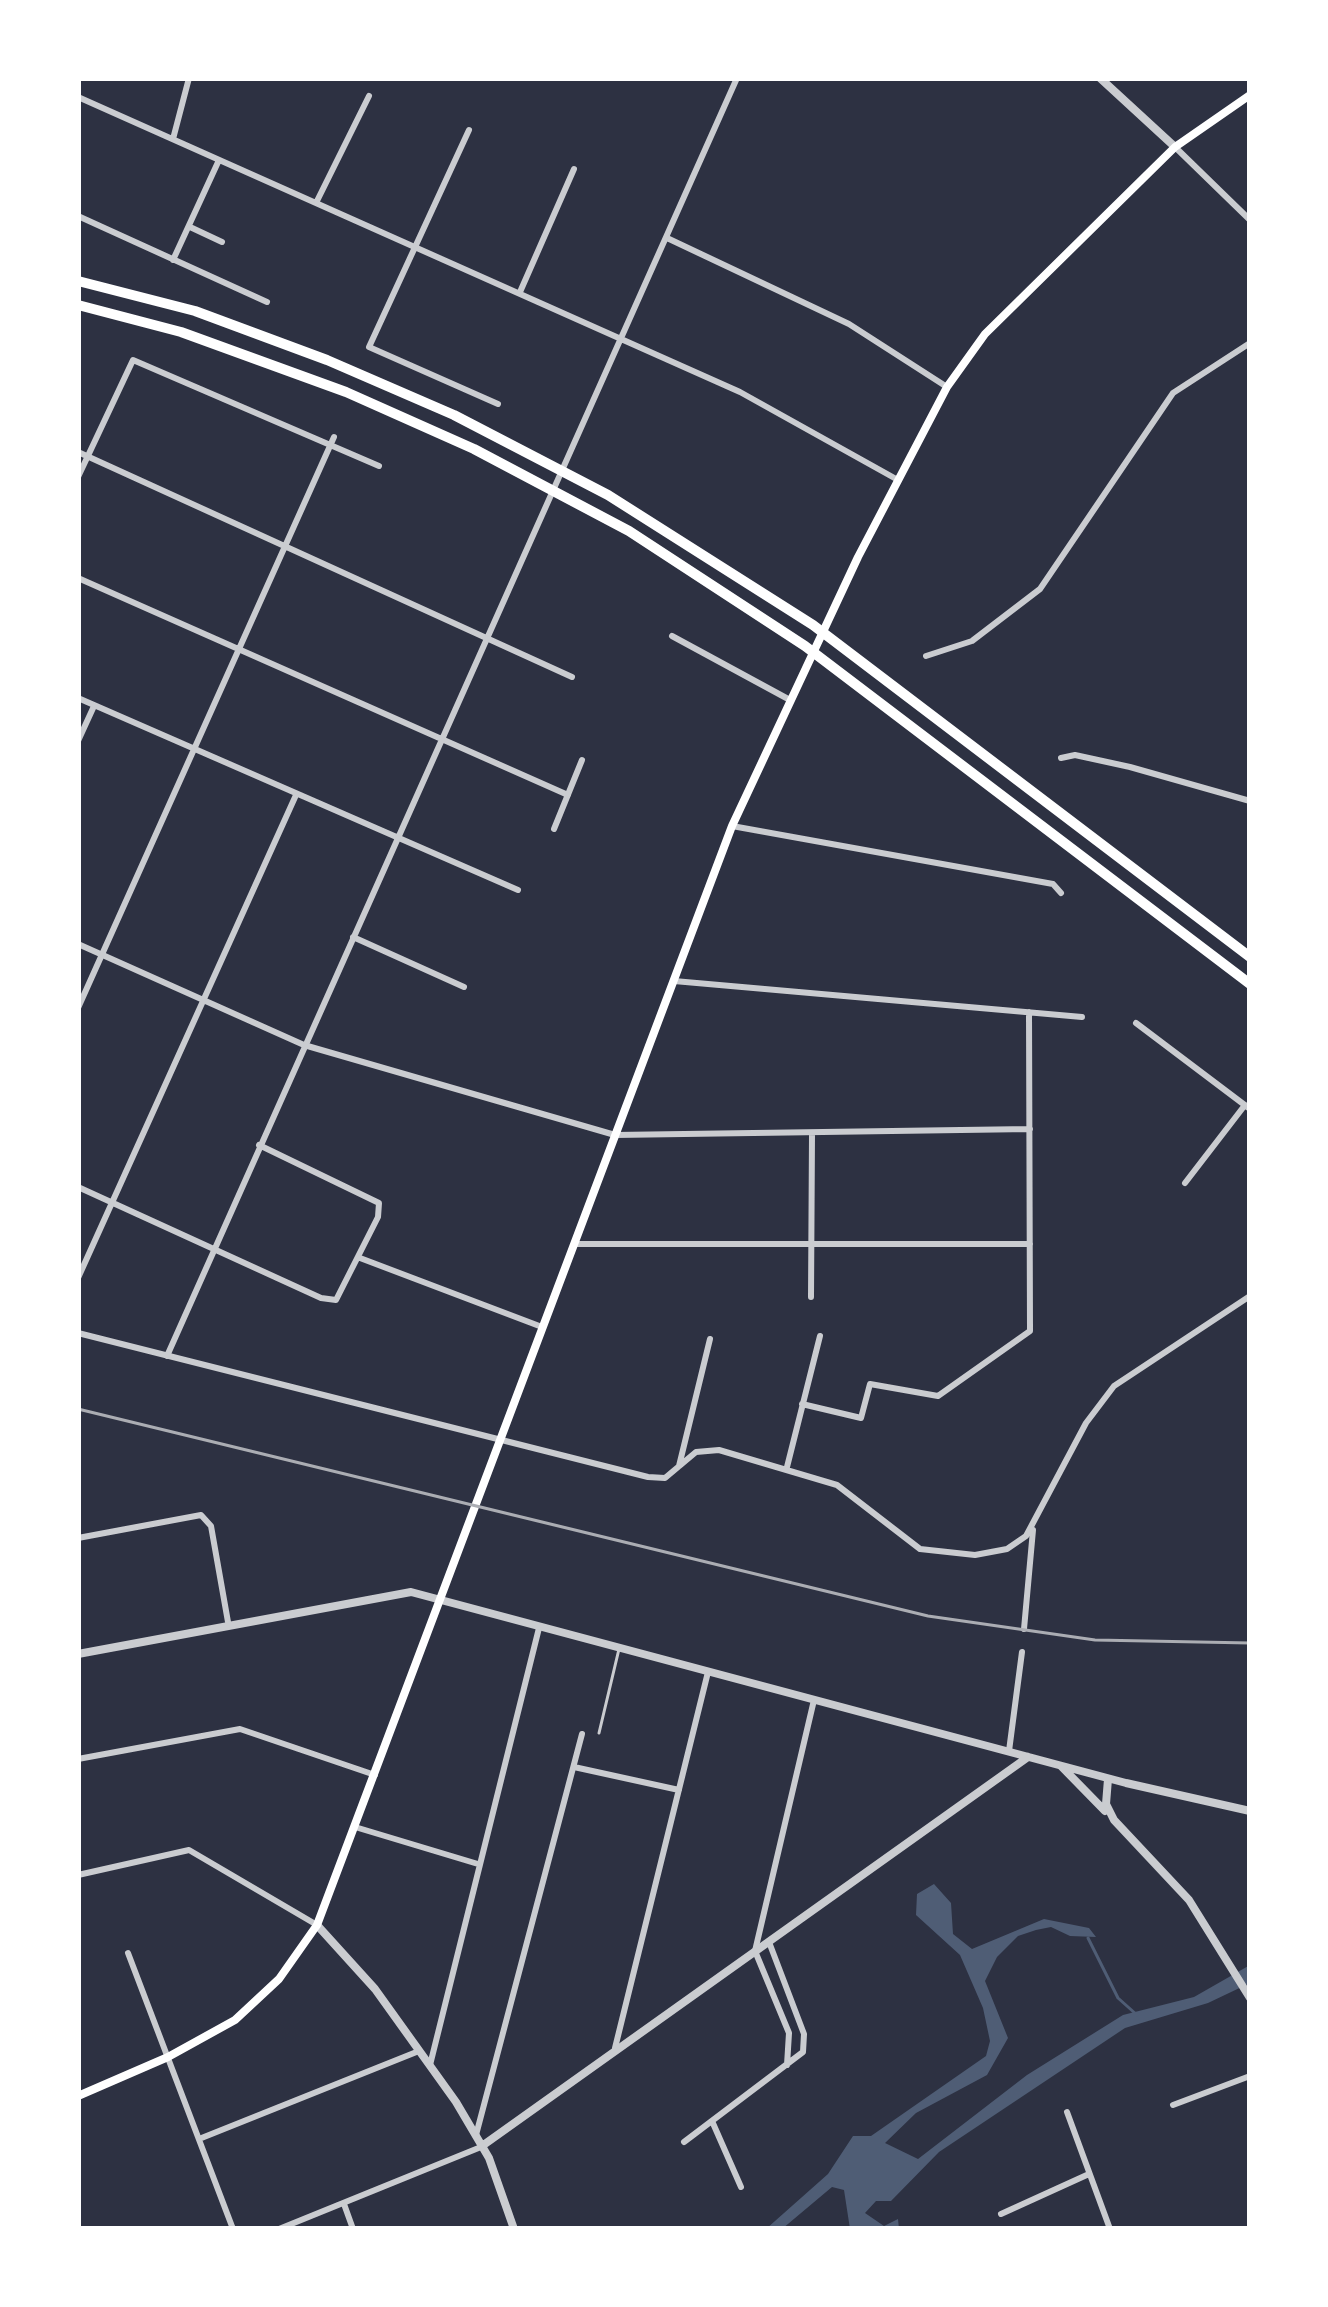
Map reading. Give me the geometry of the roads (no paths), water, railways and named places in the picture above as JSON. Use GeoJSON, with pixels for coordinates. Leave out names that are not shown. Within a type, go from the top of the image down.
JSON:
{"type":"FeatureCollection","features":[{"type":"Feature","properties":{"kind":"highway"},"geometry":{"type":"LineString","coordinates":[[78,281],[195,311],[327,360],[470,423],[608,495],[813,625],[1250,956]]}},
{"type":"Feature","properties":{"kind":"highway"},"geometry":{"type":"LineString","coordinates":[[78,305],[182,332],[346,392],[474,449],[614,523],[819,656],[1250,984]]}},
{"type":"Feature","properties":{"kind":"main road"},"geometry":{"type":"LineString","coordinates":[[78,2096],[168,2057],[251,2007],[317,1925],[732,826],[898,480],[946,387],[1010,308],[1174,147],[1250,95]]}},
{"type":"Feature","properties":{"kind":"street"},"geometry":{"type":"LineString","coordinates":[[173,139],[189,78]]}},
{"type":"Feature","properties":{"kind":"street"},"geometry":{"type":"LineString","coordinates":[[167,1356],[737,78]]}},
{"type":"Feature","properties":{"kind":"street"},"geometry":{"type":"LineString","coordinates":[[1100,78],[1250,220]]}},
{"type":"Feature","properties":{"kind":"street"},"geometry":{"type":"LineString","coordinates":[[316,203],[368,96]]}},
{"type":"Feature","properties":{"kind":"street"},"geometry":{"type":"LineString","coordinates":[[78,97],[740,392],[898,480]]}},
{"type":"Feature","properties":{"kind":"street"},"geometry":{"type":"LineString","coordinates":[[469,130],[369,347],[498,404]]}},
{"type":"Feature","properties":{"kind":"street"},"geometry":{"type":"LineString","coordinates":[[173,260],[219,160]]}},
{"type":"Feature","properties":{"kind":"street"},"geometry":{"type":"LineString","coordinates":[[520,292],[574,169]]}},
{"type":"Feature","properties":{"kind":"street"},"geometry":{"type":"LineString","coordinates":[[78,216],[267,302]]}},
{"type":"Feature","properties":{"kind":"street"},"geometry":{"type":"LineString","coordinates":[[190,227],[223,242]]}},
{"type":"Feature","properties":{"kind":"street"},"geometry":{"type":"LineString","coordinates":[[667,238],[849,324],[946,387]]}},
{"type":"Feature","properties":{"kind":"street"},"geometry":{"type":"LineString","coordinates":[[926,656],[972,641],[1040,589],[1172,393],[1250,343]]}},
{"type":"Feature","properties":{"kind":"street"},"geometry":{"type":"LineString","coordinates":[[78,477],[133,360],[332,441],[379,466]]}},
{"type":"Feature","properties":{"kind":"street"},"geometry":{"type":"LineString","coordinates":[[78,1008],[332,441]]}},
{"type":"Feature","properties":{"kind":"street"},"geometry":{"type":"LineString","coordinates":[[78,452],[572,677]]}},
{"type":"Feature","properties":{"kind":"street"},"geometry":{"type":"LineString","coordinates":[[78,578],[568,795]]}},
{"type":"Feature","properties":{"kind":"street"},"geometry":{"type":"LineString","coordinates":[[672,636],[790,700]]}},
{"type":"Feature","properties":{"kind":"street"},"geometry":{"type":"LineString","coordinates":[[78,698],[518,890]]}},
{"type":"Feature","properties":{"kind":"street"},"geometry":{"type":"LineString","coordinates":[[78,741],[94,705]]}},
{"type":"Feature","properties":{"kind":"street"},"geometry":{"type":"LineString","coordinates":[[1061,758],[1075,755],[1130,766],[1250,801]]}},
{"type":"Feature","properties":{"kind":"street"},"geometry":{"type":"LineString","coordinates":[[554,829],[582,760]]}},
{"type":"Feature","properties":{"kind":"street"},"geometry":{"type":"LineString","coordinates":[[78,1277],[296,795]]}},
{"type":"Feature","properties":{"kind":"street"},"geometry":{"type":"LineString","coordinates":[[732,826],[1053,884],[1061,892]]}},
{"type":"Feature","properties":{"kind":"street"},"geometry":{"type":"LineString","coordinates":[[353,937],[464,988]]}},
{"type":"Feature","properties":{"kind":"street"},"geometry":{"type":"LineString","coordinates":[[78,944],[304,1046],[615,1135],[1030,1129]]}},
{"type":"Feature","properties":{"kind":"street"},"geometry":{"type":"LineString","coordinates":[[674,981],[1082,1017]]}},
{"type":"Feature","properties":{"kind":"street"},"geometry":{"type":"LineString","coordinates":[[802,1404],[861,1418],[870,1384],[938,1396],[1031,1328],[1029,1012]]}},
{"type":"Feature","properties":{"kind":"street"},"geometry":{"type":"LineString","coordinates":[[1136,1023],[1248,1107],[1185,1183]]}},
{"type":"Feature","properties":{"kind":"street"},"geometry":{"type":"LineString","coordinates":[[811,1297],[812,1135]]}},
{"type":"Feature","properties":{"kind":"street"},"geometry":{"type":"LineString","coordinates":[[78,1186],[320,1298],[338,1298],[381,1208],[371,1198],[260,1145]]}},
{"type":"Feature","properties":{"kind":"street"},"geometry":{"type":"LineString","coordinates":[[574,1244],[1030,1244]]}},
{"type":"Feature","properties":{"kind":"street"},"geometry":{"type":"LineString","coordinates":[[360,1258],[542,1327]]}},
{"type":"Feature","properties":{"kind":"street"},"geometry":{"type":"LineString","coordinates":[[78,1333],[501,1443],[657,1478],[678,1470],[697,1452],[711,1449],[787,1467],[837,1485],[920,1549],[987,1554],[1017,1543],[1033,1527],[1086,1423],[1114,1386],[1250,1296]]}},
{"type":"Feature","properties":{"kind":"street"},"geometry":{"type":"LineString","coordinates":[[787,1467],[820,1336]]}},
{"type":"Feature","properties":{"kind":"street"},"geometry":{"type":"LineString","coordinates":[[678,1470],[710,1339]]}},
{"type":"Feature","properties":{"kind":"street"},"geometry":{"type":"LineString","coordinates":[[78,1538],[201,1515],[211,1526],[228,1622]]}},
{"type":"Feature","properties":{"kind":"street"},"geometry":{"type":"LineString","coordinates":[[1024,1629],[1033,1527]]}},
{"type":"Feature","properties":{"kind":"street"},"geometry":{"type":"LineString","coordinates":[[78,1654],[378,1594],[411,1592],[1108,1778],[1250,1811]]}},
{"type":"Feature","properties":{"kind":"street"},"geometry":{"type":"LineString","coordinates":[[430,2065],[539,1628]]}},
{"type":"Feature","properties":{"kind":"street"},"geometry":{"type":"LineString","coordinates":[[1009,1751],[1022,1652]]}},
{"type":"Feature","properties":{"kind":"street"},"geometry":{"type":"LineString","coordinates":[[615,2048],[708,1672]]}},
{"type":"Feature","properties":{"kind":"street"},"geometry":{"type":"LineString","coordinates":[[787,2065],[789,2033],[755,1951],[814,1700]]}},
{"type":"Feature","properties":{"kind":"street"},"geometry":{"type":"LineString","coordinates":[[78,1759],[240,1730],[375,1775]]}},
{"type":"Feature","properties":{"kind":"street"},"geometry":{"type":"LineString","coordinates":[[476,2135],[583,1734]]}},
{"type":"Feature","properties":{"kind":"street"},"geometry":{"type":"LineString","coordinates":[[279,2229],[482,2146],[1028,1757]]}},
{"type":"Feature","properties":{"kind":"street"},"geometry":{"type":"LineString","coordinates":[[1060,1765],[1189,1900],[1249,1995]]}},
{"type":"Feature","properties":{"kind":"street"},"geometry":{"type":"LineString","coordinates":[[574,1767],[679,1790]]}},
{"type":"Feature","properties":{"kind":"street"},"geometry":{"type":"LineString","coordinates":[[1108,1778],[1105,1800],[1114,1820]]}},
{"type":"Feature","properties":{"kind":"street"},"geometry":{"type":"LineString","coordinates":[[355,1827],[478,1864]]}},
{"type":"Feature","properties":{"kind":"street"},"geometry":{"type":"LineString","coordinates":[[78,1875],[189,1850],[317,1925],[375,1989],[476,2135],[514,2229]]}},
{"type":"Feature","properties":{"kind":"street"},"geometry":{"type":"LineString","coordinates":[[684,2142],[787,2065],[806,2045],[769,1942]]}},
{"type":"Feature","properties":{"kind":"street"},"geometry":{"type":"LineString","coordinates":[[128,1953],[233,2229]]}},
{"type":"Feature","properties":{"kind":"street"},"geometry":{"type":"LineString","coordinates":[[199,2139],[419,2051]]}},
{"type":"Feature","properties":{"kind":"street"},"geometry":{"type":"LineString","coordinates":[[1173,2105],[1250,2076]]}},
{"type":"Feature","properties":{"kind":"street"},"geometry":{"type":"LineString","coordinates":[[1067,2112],[1110,2229]]}},
{"type":"Feature","properties":{"kind":"street"},"geometry":{"type":"LineString","coordinates":[[712,2120],[741,2187]]}},
{"type":"Feature","properties":{"kind":"street"},"geometry":{"type":"LineString","coordinates":[[1001,2214],[1090,2174]]}},
{"type":"Feature","properties":{"kind":"street"},"geometry":{"type":"LineString","coordinates":[[343,2204],[353,2229]]}},
{"type":"Feature","properties":{"kind":"lane"},"geometry":{"type":"LineString","coordinates":[[599,1733],[620,1647]]}},
{"type":"Feature","properties":{"kind":"water"},"geometry":{"type":"Polygon","coordinates":[[[934,1884],[951,1903],[953,1934],[972,1949],[1044,1919],[1089,1928],[1096,1937],[1070,1936],[1051,1927],[1036,1930],[1018,1936],[997,1957],[985,1981],[1008,2038],[987,2075],[916,2113],[885,2143],[918,2159],[1027,2075],[1123,2015],[1194,1997],[1250,1965],[1250,1983],[1208,2003],[1125,2028],[939,2152],[891,2201],[876,2201],[865,2213],[884,2226],[898,2219],[899,2229],[850,2229],[844,2190],[832,2187],[782,2229],[766,2229],[828,2174],[853,2136],[871,2136],[986,2056],[990,2041],[983,2008],[960,1955],[916,1915],[917,1894],[934,1884]]]}},
{"type":"Feature","properties":{"kind":"waterway"},"geometry":{"type":"LineString","coordinates":[[1088,1938],[1118,1998],[1137,2015]]}},
{"type":"Feature","properties":{"kind":"railway"},"geometry":{"type":"LineString","coordinates":[[78,1409],[928,1616],[1095,1640],[1250,1643]]}}]}
